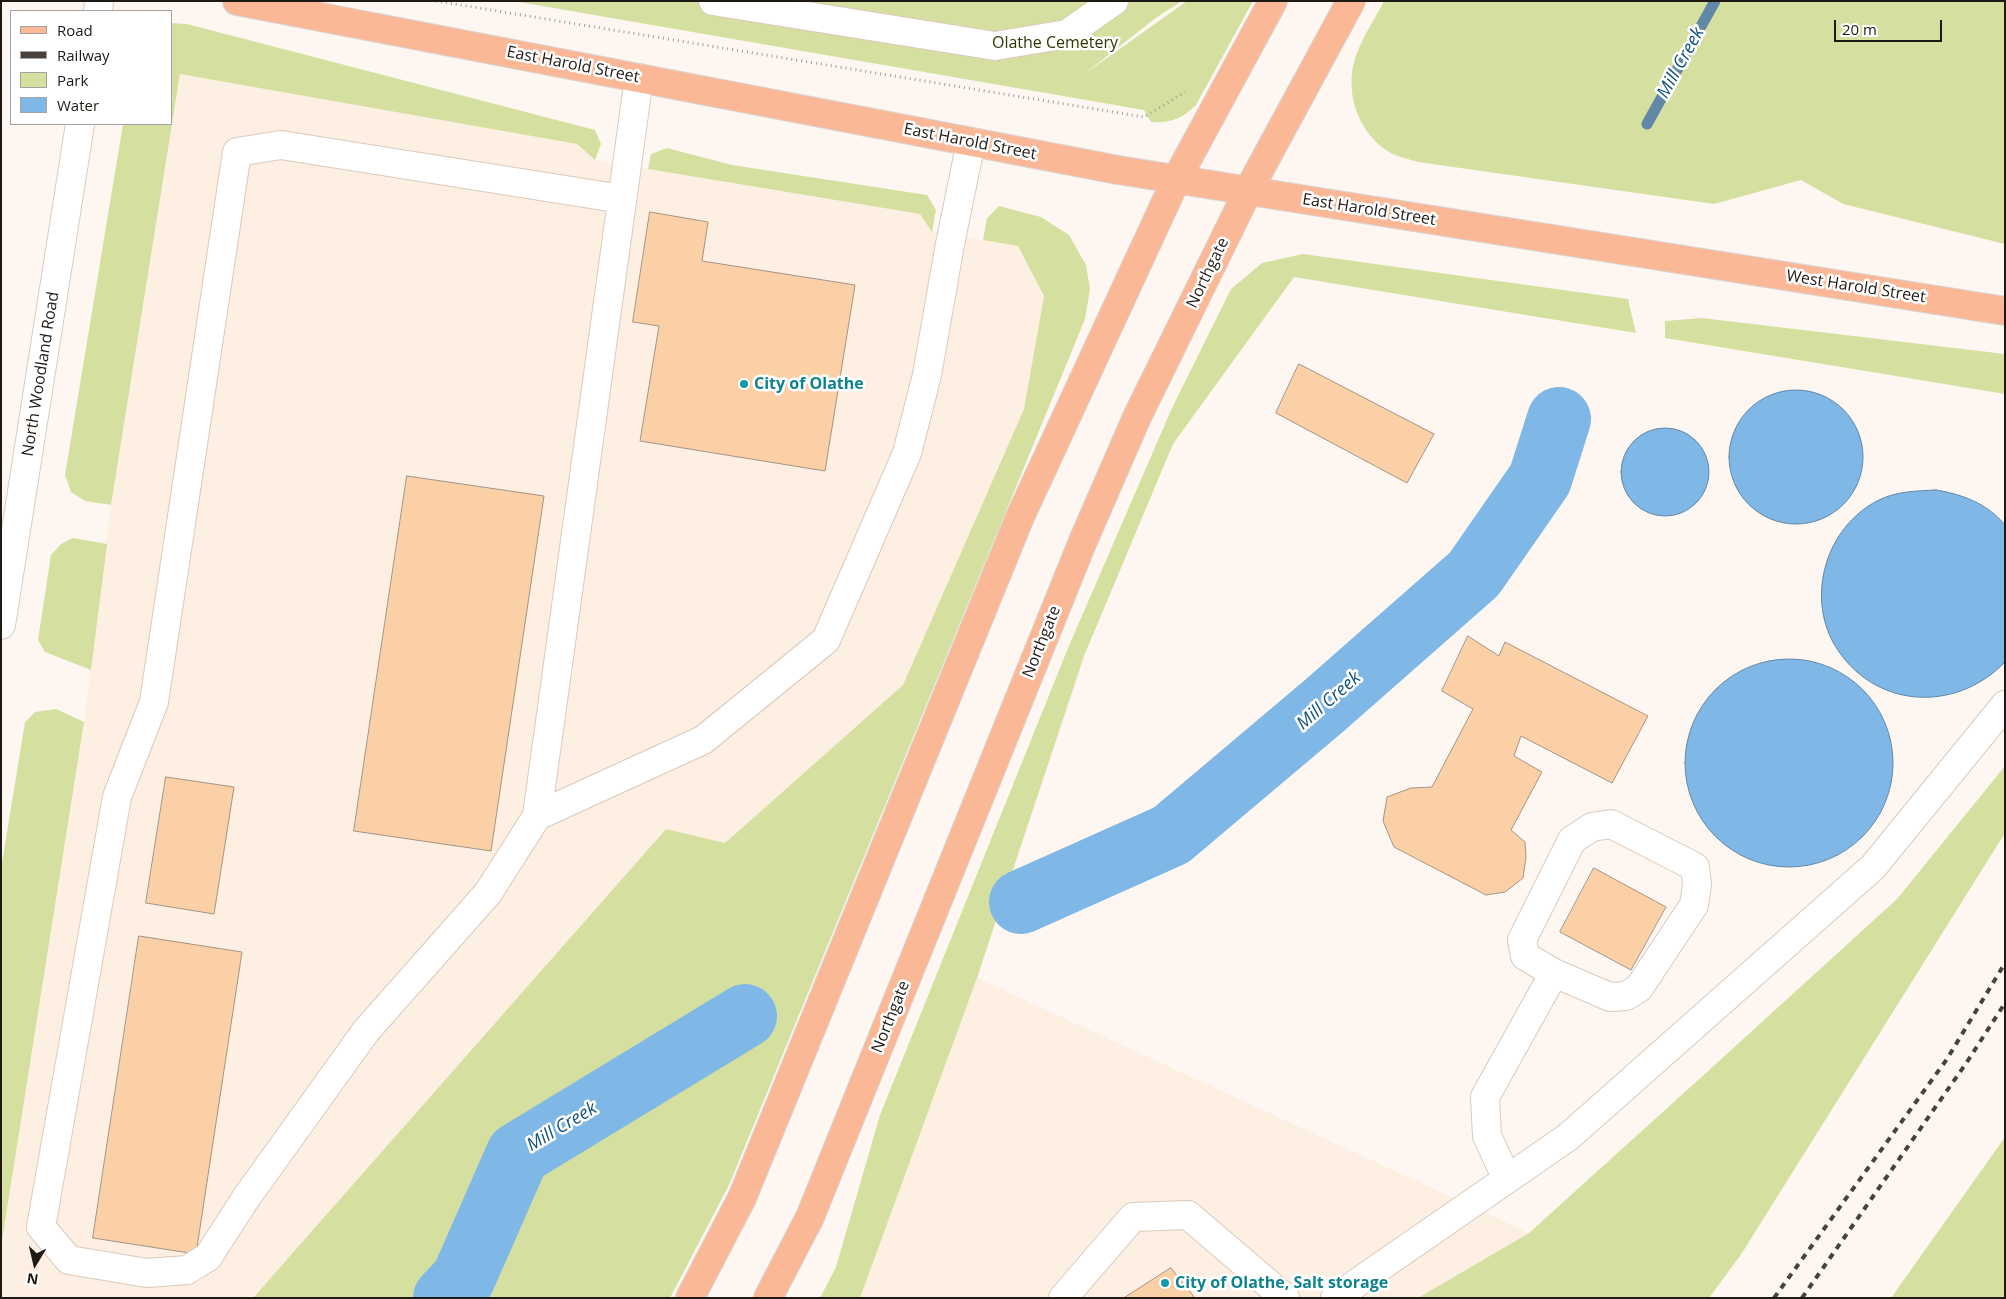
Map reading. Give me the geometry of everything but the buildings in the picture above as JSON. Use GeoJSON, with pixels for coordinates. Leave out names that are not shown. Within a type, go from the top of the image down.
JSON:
{"type":"FeatureCollection","features":[{"type":"Feature","properties":{"kind":"main road","name":"East Harold Street"},"geometry":{"type":"LineString","coordinates":[[236,1],[1176,180],[1707,265]]}},
{"type":"Feature","properties":{"kind":"main road"},"geometry":{"type":"LineString","coordinates":[[690,1298],[742,1198],[1020,517],[1176,180],[1273,1]]}},
{"type":"Feature","properties":{"kind":"main road","name":"Northgate"},"geometry":{"type":"LineString","coordinates":[[768,1298],[810,1217],[1083,541],[1126,443],[1248,192],[1351,1]]}},
{"type":"Feature","properties":{"kind":"main road","name":"West Harold Street"},"geometry":{"type":"LineString","coordinates":[[1707,265],[2005,311]]}},
{"type":"Feature","properties":{"kind":"street"},"geometry":{"type":"LineString","coordinates":[[713,1],[827,10],[994,46],[1067,34],[1114,1]]}},
{"type":"Feature","properties":{"kind":"street"},"geometry":{"type":"LineString","coordinates":[[622,199],[281,145],[237,152],[154,702],[118,796],[41,1226],[69,1260],[147,1273],[187,1270],[208,1257],[246,1198],[366,1031],[488,893],[537,816],[639,78]]}},
{"type":"Feature","properties":{"kind":"street","name":"North Woodland Road"},"geometry":{"type":"LineString","coordinates":[[1,625],[9,522],[80,125]]}},
{"type":"Feature","properties":{"kind":"street"},"geometry":{"type":"LineString","coordinates":[[537,816],[703,740],[826,640],[907,453],[927,376],[950,244],[971,142]]}},
{"type":"Feature","properties":{"kind":"street"},"geometry":{"type":"LineString","coordinates":[[1335,1298],[1568,1137],[1873,867],[2005,705]]}},
{"type":"Feature","properties":{"kind":"street"},"geometry":{"type":"LineString","coordinates":[[1611,824],[1695,867],[1697,884],[1694,905],[1639,988],[1626,996],[1610,997],[1554,974],[1525,956],[1522,940],[1572,840],[1592,826],[1611,824]]}},
{"type":"Feature","properties":{"kind":"street"},"geometry":{"type":"LineString","coordinates":[[1507,1179],[1487,1136],[1485,1097],[1554,974]]}},
{"type":"Feature","properties":{"kind":"street"},"geometry":{"type":"LineString","coordinates":[[1063,1298],[1133,1217],[1188,1215],[1285,1298]]}},
{"type":"Feature","properties":{"kind":"shaded area"},"geometry":{"type":"Polygon","coordinates":[[[180,74],[578,144],[595,160],[920,214],[932,232],[1018,246],[1044,296],[1024,409],[903,685],[725,843],[666,829],[253,1298],[1,1298],[1,1247],[84,722],[111,505],[180,74]]]}},
{"type":"Feature","properties":{"kind":"shaded area"},"geometry":{"type":"Polygon","coordinates":[[[977,978],[1529,1233],[1418,1298],[860,1298],[977,978]]]}},
{"type":"Feature","properties":{"kind":"green space","name":"Olathe Cemetery"},"geometry":{"type":"Polygon","coordinates":[[[513,1],[1182,1],[1157,17],[1083,75],[1187,1],[1253,1],[1196,105],[1186,114],[1176,119],[1151,122],[1144,110],[513,1]]]}},
{"type":"Feature","properties":{"kind":"green space"},"geometry":{"type":"Polygon","coordinates":[[[1384,1],[2005,1],[2005,244],[1843,204],[1801,180],[1714,204],[1418,162],[1396,155],[1389,152],[1368,133],[1355,108],[1352,94],[1351,80],[1357,53],[1384,1]]]}},
{"type":"Feature","properties":{"kind":"green space"},"geometry":{"type":"Polygon","coordinates":[[[172,23],[187,24],[595,130],[601,144],[595,160],[577,144],[180,74],[172,124],[172,23]]]}},
{"type":"Feature","properties":{"kind":"green space"},"geometry":{"type":"Polygon","coordinates":[[[123,125],[172,125],[111,505],[85,501],[71,492],[65,475],[123,125]]]}},
{"type":"Feature","properties":{"kind":"green space"},"geometry":{"type":"Polygon","coordinates":[[[667,148],[732,165],[927,195],[936,210],[932,232],[920,214],[648,169],[651,154],[667,148]]]}},
{"type":"Feature","properties":{"kind":"green space"},"geometry":{"type":"Polygon","coordinates":[[[999,206],[1041,217],[1069,235],[1086,265],[1090,289],[1085,319],[729,1185],[670,1298],[253,1298],[666,829],[725,843],[903,685],[1024,409],[1044,296],[1018,246],[983,240],[987,218],[999,206]]]}},
{"type":"Feature","properties":{"kind":"green space"},"geometry":{"type":"Polygon","coordinates":[[[1303,254],[1628,299],[1636,333],[1294,277],[1173,444],[1084,656],[977,978],[860,1298],[820,1298],[836,1267],[880,1115],[1068,648],[1172,408],[1231,289],[1262,263],[1303,254]]]}},
{"type":"Feature","properties":{"kind":"green space"},"geometry":{"type":"Polygon","coordinates":[[[1702,318],[2005,354],[2005,394],[1665,338],[1665,321],[1702,318]]]}},
{"type":"Feature","properties":{"kind":"green space"},"geometry":{"type":"Polygon","coordinates":[[[73,538],[107,544],[91,670],[45,652],[38,640],[51,555],[61,544],[73,538]]]}},
{"type":"Feature","properties":{"kind":"green space"},"geometry":{"type":"Polygon","coordinates":[[[56,709],[84,722],[1,1247],[1,869],[25,722],[35,712],[56,709]]]}},
{"type":"Feature","properties":{"kind":"green space"},"geometry":{"type":"Polygon","coordinates":[[[2005,766],[2005,833],[1742,1253],[1709,1298],[1418,1298],[1529,1233],[1707,1072],[1897,899],[2005,766]]]}},
{"type":"Feature","properties":{"kind":"green space"},"geometry":{"type":"Polygon","coordinates":[[[2005,1137],[2005,1298],[1891,1298],[2005,1137]]]}},
{"type":"Feature","properties":{"kind":"water"},"geometry":{"type":"Polygon","coordinates":[[[1796,390],[1822,395],[1844,409],[1858,431],[1863,457],[1858,483],[1844,505],[1822,519],[1796,524],[1770,519],[1748,505],[1734,483],[1729,457],[1734,431],[1748,409],[1770,395],[1796,390]]]}},
{"type":"Feature","properties":{"kind":"water"},"geometry":{"type":"Polygon","coordinates":[[[1656,428],[1674,428],[1690,435],[1702,447],[1709,463],[1709,481],[1702,497],[1690,509],[1674,516],[1656,516],[1640,509],[1628,497],[1621,481],[1621,463],[1628,447],[1640,435],[1656,428]]]}},
{"type":"Feature","properties":{"kind":"water"},"geometry":{"type":"Polygon","coordinates":[[[1936,490],[1974,501],[1991,511],[2005,525],[2005,662],[1985,679],[1963,690],[1939,696],[1915,697],[1892,692],[1870,682],[1850,666],[1834,644],[1826,625],[1822,604],[1822,584],[1826,564],[1834,544],[1845,527],[1860,513],[1877,501],[1891,495],[1936,490]]]}},
{"type":"Feature","properties":{"kind":"water"},"geometry":{"type":"Polygon","coordinates":[[[1779,659],[1799,659],[1819,663],[1838,671],[1863,689],[1876,705],[1885,723],[1893,753],[1889,793],[1885,803],[1876,821],[1863,837],[1847,850],[1819,863],[1799,867],[1779,867],[1759,863],[1740,855],[1723,844],[1708,829],[1697,812],[1689,793],[1685,773],[1685,753],[1689,733],[1697,714],[1708,697],[1723,682],[1740,671],[1759,663],[1779,659]]]}},
{"type":"Feature","properties":{"kind":"waterway","name":"Mill Creek"},"geometry":{"type":"LineString","coordinates":[[1647,124],[1715,1]]}},
{"type":"Feature","properties":{"kind":"waterway","name":"Mill Creek"},"geometry":{"type":"LineString","coordinates":[[1021,902],[1171,835],[1325,705],[1474,574],[1540,479],[1559,419]]}},
{"type":"Feature","properties":{"kind":"waterway","name":"Mill Creek"},"geometry":{"type":"LineString","coordinates":[[445,1298],[463,1279],[518,1154],[745,1016]]}},
{"type":"Feature","properties":{"kind":"railway"},"geometry":{"type":"LineString","coordinates":[[1774,1298],[1947,1059],[2005,963]]}},
{"type":"Feature","properties":{"kind":"railway"},"geometry":{"type":"LineString","coordinates":[[1802,1298],[1967,1062],[2005,1003]]}},
{"type":"Feature","properties":{"kind":"place","name":"City of Olathe"},"geometry":{"type":"Point","coordinates":[744,384]}},
{"type":"Feature","properties":{"kind":"place","name":"City of Olathe, Salt storage"},"geometry":{"type":"Point","coordinates":[1165,1283]}}]}
